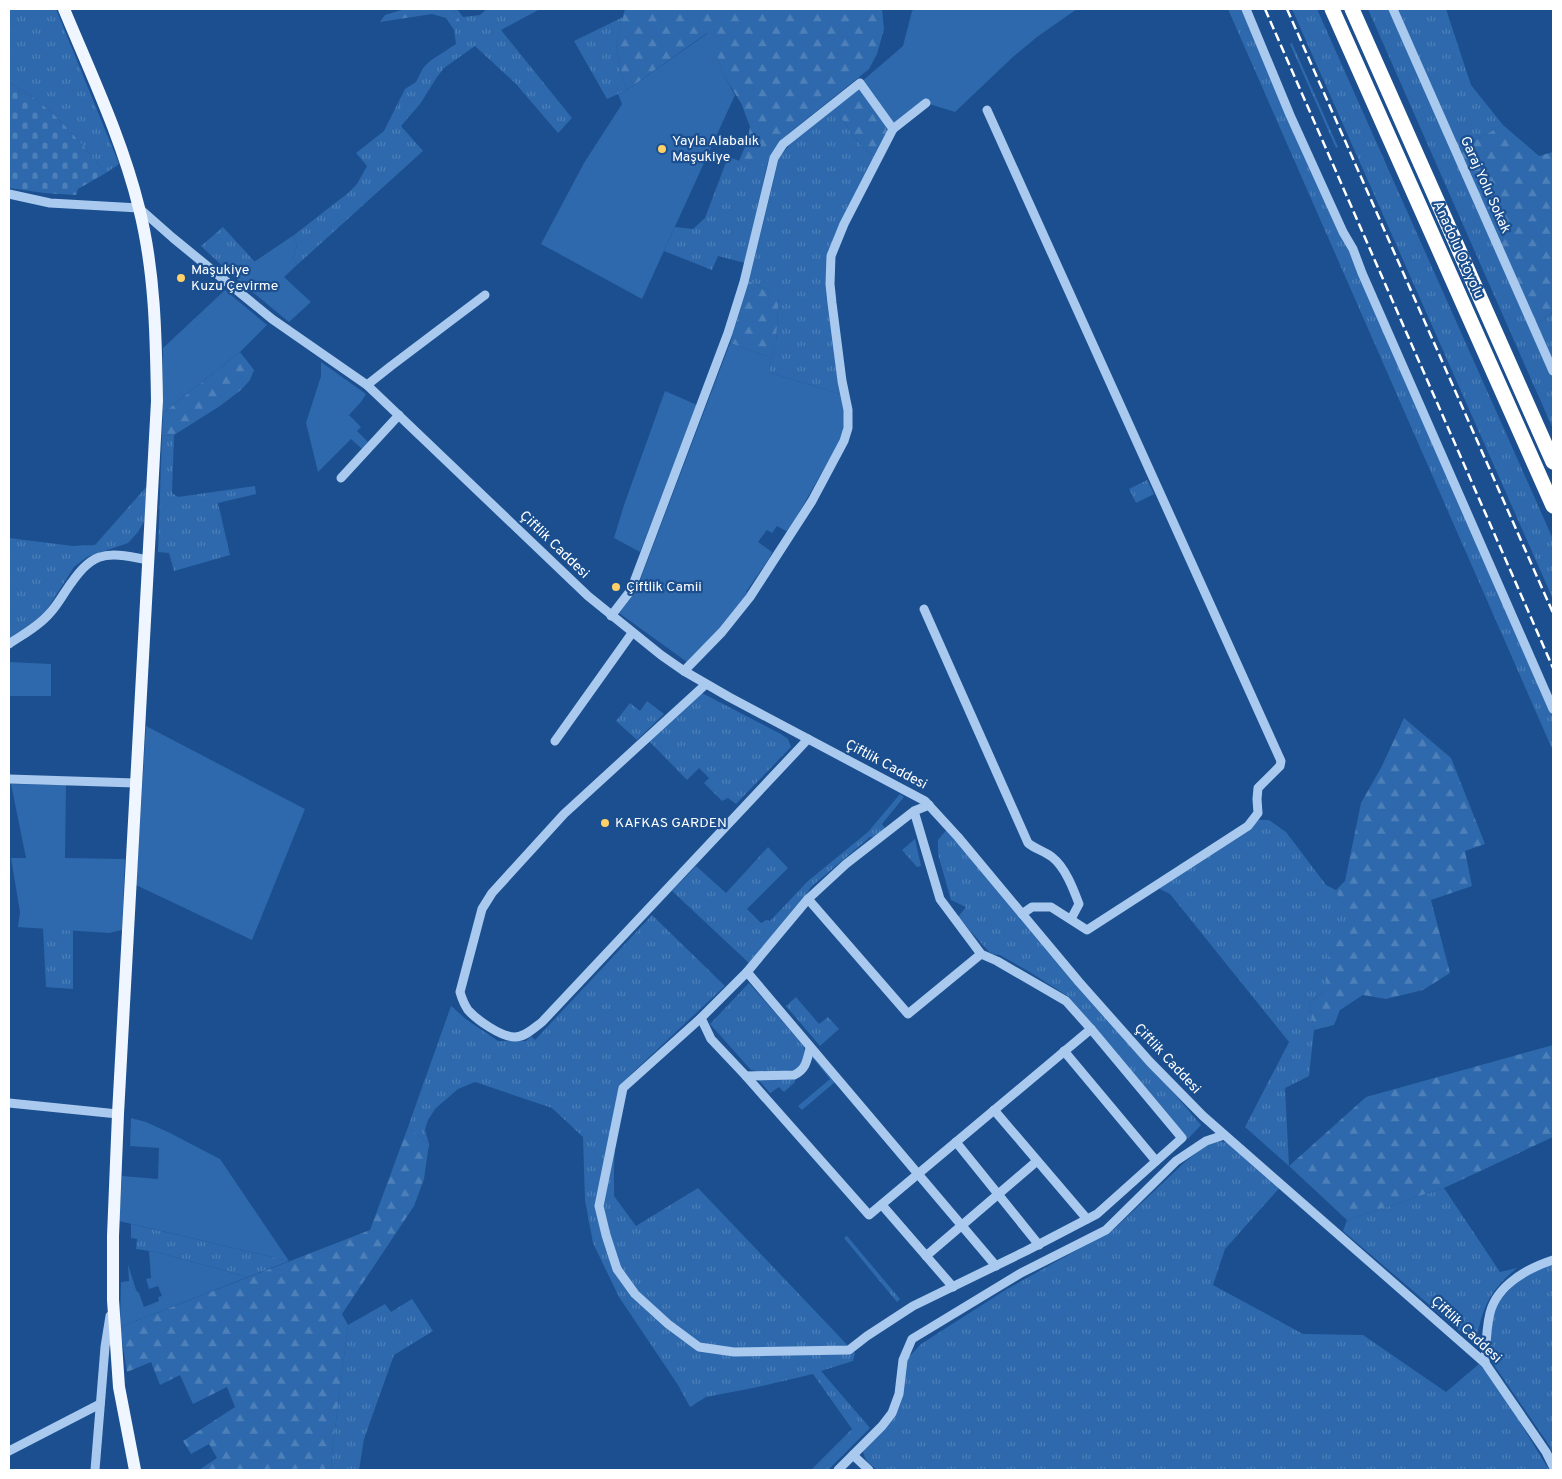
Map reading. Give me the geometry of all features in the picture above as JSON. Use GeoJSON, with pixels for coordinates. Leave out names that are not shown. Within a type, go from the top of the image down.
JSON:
{"type":"FeatureCollection","features":[{"type":"Feature","properties":{"kind":"highway","name":"Anadolu Otoyolu"},"geometry":{"type":"LineString","coordinates":[[1332,9],[1553,506]]}},
{"type":"Feature","properties":{"kind":"highway","name":"Anadolu Otoyolu"},"geometry":{"type":"LineString","coordinates":[[1352,9],[1553,462]]}},
{"type":"Feature","properties":{"kind":"main road"},"geometry":{"type":"LineString","coordinates":[[64,9],[121,150],[139,208],[151,278],[157,354],[148,560],[118,1114],[113,1300],[118,1387],[134,1470]]}},
{"type":"Feature","properties":{"kind":"street"},"geometry":{"type":"LineString","coordinates":[[1246,9],[1290,116],[1343,232],[1353,249],[1553,709]]}},
{"type":"Feature","properties":{"kind":"street","name":"Garaj Yolu Sokak"},"geometry":{"type":"LineString","coordinates":[[1393,9],[1553,372]]}},
{"type":"Feature","properties":{"kind":"street"},"geometry":{"type":"LineString","coordinates":[[611,616],[631,590],[728,333],[744,282],[770,169],[777,150],[808,123],[860,83],[893,129]]}},
{"type":"Feature","properties":{"kind":"street"},"geometry":{"type":"LineString","coordinates":[[684,671],[722,632],[750,597],[812,501],[844,441],[848,428],[848,410],[832,303],[830,284],[831,256],[844,224],[893,129],[926,103]]}},
{"type":"Feature","properties":{"kind":"street"},"geometry":{"type":"LineString","coordinates":[[987,110],[1281,760],[1280,766],[1258,788],[1258,813],[1248,826],[1087,930],[1051,906],[1032,907],[1022,914]]}},
{"type":"Feature","properties":{"kind":"street"},"geometry":{"type":"LineString","coordinates":[[9,194],[50,203],[139,208]]}},
{"type":"Feature","properties":{"kind":"street","name":"Çiftlik Caddesi"},"geometry":{"type":"LineString","coordinates":[[139,208],[272,319],[367,385],[588,596],[632,633],[684,671],[706,684],[925,801],[1150,1062],[1203,1116],[1485,1363],[1546,1452],[1553,1466]]}},
{"type":"Feature","properties":{"kind":"street"},"geometry":{"type":"LineString","coordinates":[[367,385],[485,295]]}},
{"type":"Feature","properties":{"kind":"street"},"geometry":{"type":"LineString","coordinates":[[341,478],[399,415]]}},
{"type":"Feature","properties":{"kind":"street"},"geometry":{"type":"LineString","coordinates":[[9,644],[49,615],[78,573],[89,562],[102,556],[115,554],[148,560]]}},
{"type":"Feature","properties":{"kind":"street"},"geometry":{"type":"LineString","coordinates":[[924,609],[1028,843],[1052,857],[1068,878],[1079,904],[1071,919]]}},
{"type":"Feature","properties":{"kind":"street"},"geometry":{"type":"LineString","coordinates":[[556,741],[632,633]]}},
{"type":"Feature","properties":{"kind":"street"},"geometry":{"type":"LineString","coordinates":[[706,684],[553,824],[492,893],[482,909],[460,992],[462,1001],[476,1017],[502,1034],[514,1037],[520,1036],[542,1022],[808,739]]}},
{"type":"Feature","properties":{"kind":"street"},"geometry":{"type":"LineString","coordinates":[[9,779],[135,783]]}},
{"type":"Feature","properties":{"kind":"street"},"geometry":{"type":"LineString","coordinates":[[914,811],[940,899],[981,954],[997,961],[1066,1001],[1182,1138],[1097,1214],[913,1306],[850,1350],[734,1352],[699,1347],[668,1324],[635,1294],[617,1269],[606,1235],[599,1206],[623,1088],[702,1018],[747,972],[808,899],[846,864],[914,811],[929,805]]}},
{"type":"Feature","properties":{"kind":"street"},"geometry":{"type":"LineString","coordinates":[[808,899],[908,1014],[981,954]]}},
{"type":"Feature","properties":{"kind":"street"},"geometry":{"type":"LineString","coordinates":[[747,972],[996,1266]]}},
{"type":"Feature","properties":{"kind":"street"},"geometry":{"type":"LineString","coordinates":[[702,1018],[711,1039],[869,1215],[1091,1029]]}},
{"type":"Feature","properties":{"kind":"street"},"geometry":{"type":"LineString","coordinates":[[746,1076],[794,1075],[801,1072],[805,1067],[810,1048]]}},
{"type":"Feature","properties":{"kind":"street"},"geometry":{"type":"LineString","coordinates":[[1064,1052],[1156,1161]]}},
{"type":"Feature","properties":{"kind":"street"},"geometry":{"type":"LineString","coordinates":[[9,1102],[118,1114]]}},
{"type":"Feature","properties":{"kind":"street"},"geometry":{"type":"LineString","coordinates":[[994,1110],[1087,1219]]}},
{"type":"Feature","properties":{"kind":"street"},"geometry":{"type":"LineString","coordinates":[[838,1470],[882,1426],[892,1413],[899,1394],[903,1360],[912,1339],[1021,1273],[1106,1230],[1176,1161],[1206,1141],[1224,1135]]}},
{"type":"Feature","properties":{"kind":"street"},"geometry":{"type":"LineString","coordinates":[[956,1142],[1038,1245]]}},
{"type":"Feature","properties":{"kind":"street"},"geometry":{"type":"LineString","coordinates":[[926,1256],[1037,1161]]}},
{"type":"Feature","properties":{"kind":"street"},"geometry":{"type":"LineString","coordinates":[[882,1204],[953,1287]]}},
{"type":"Feature","properties":{"kind":"street"},"geometry":{"type":"LineString","coordinates":[[1485,1363],[1490,1311],[1499,1295],[1512,1281],[1529,1270],[1553,1260]]}},
{"type":"Feature","properties":{"kind":"street"},"geometry":{"type":"LineString","coordinates":[[95,1470],[105,1347],[113,1300]]}},
{"type":"Feature","properties":{"kind":"street"},"geometry":{"type":"LineString","coordinates":[[9,1451],[100,1404]]}},
{"type":"Feature","properties":{"kind":"street"},"geometry":{"type":"LineString","coordinates":[[854,1455],[869,1470]]}},
{"type":"Feature","properties":{"kind":"green space"},"geometry":{"type":"Polygon","coordinates":[[[9,9],[56,9],[119,164],[106,173],[74,135],[50,111],[24,91],[9,83],[9,9]]]}},
{"type":"Feature","properties":{"kind":"green space"},"geometry":{"type":"Polygon","coordinates":[[[405,9],[454,10],[460,21],[454,30],[446,18],[432,14],[380,22],[385,15],[405,9]]]}},
{"type":"Feature","properties":{"kind":"green space"},"geometry":{"type":"Polygon","coordinates":[[[447,9],[457,9],[463,17],[480,15],[487,9],[540,9],[501,30],[572,118],[558,133],[516,84],[475,46],[444,68],[420,104],[401,126],[423,151],[297,265],[293,258],[297,246],[294,235],[357,184],[367,166],[356,153],[384,131],[405,89],[416,82],[423,68],[430,61],[456,44],[454,30],[460,21],[454,10],[447,9]]]}},
{"type":"Feature","properties":{"kind":"green space"},"geometry":{"type":"Polygon","coordinates":[[[625,9],[882,9],[884,29],[877,54],[869,69],[789,133],[776,148],[767,165],[752,165],[739,161],[747,142],[750,127],[742,105],[725,77],[707,33],[627,90],[621,74],[616,43],[625,9]]]}},
{"type":"Feature","properties":{"kind":"green space"},"geometry":{"type":"Polygon","coordinates":[[[915,9],[1077,9],[1037,37],[1013,57],[955,112],[926,103],[893,129],[860,83],[903,46],[912,11],[915,9]]]}},
{"type":"Feature","properties":{"kind":"green space"},"geometry":{"type":"Polygon","coordinates":[[[1228,9],[1245,9],[1553,715],[1553,751],[1228,9]]]}},
{"type":"Feature","properties":{"kind":"green space"},"geometry":{"type":"Polygon","coordinates":[[[1292,9],[1317,9],[1553,539],[1553,599],[1292,9]]]}},
{"type":"Feature","properties":{"kind":"green space"},"geometry":{"type":"Polygon","coordinates":[[[1368,9],[1390,9],[1553,376],[1553,429],[1368,9]]]}},
{"type":"Feature","properties":{"kind":"green space"},"geometry":{"type":"Polygon","coordinates":[[[1397,9],[1446,9],[1471,85],[1503,125],[1459,149],[1397,9]]]}},
{"type":"Feature","properties":{"kind":"green space"},"geometry":{"type":"Polygon","coordinates":[[[623,17],[616,43],[621,74],[627,90],[607,99],[574,41],[623,17]]]}},
{"type":"Feature","properties":{"kind":"green space"},"geometry":{"type":"Polygon","coordinates":[[[708,33],[725,77],[735,95],[642,299],[541,244],[584,163],[622,104],[618,94],[627,90],[708,33]]]}},
{"type":"Feature","properties":{"kind":"green space"},"geometry":{"type":"Polygon","coordinates":[[[1292,43],[1338,147],[1336,148],[1290,44],[1292,43]]]}},
{"type":"Feature","properties":{"kind":"green space"},"geometry":{"type":"Polygon","coordinates":[[[9,83],[24,91],[50,111],[74,135],[106,173],[78,189],[76,195],[9,188],[9,83]]]}},
{"type":"Feature","properties":{"kind":"green space"},"geometry":{"type":"Polygon","coordinates":[[[859,88],[886,126],[887,132],[875,158],[858,141],[834,107],[859,88]]]}},
{"type":"Feature","properties":{"kind":"green space"},"geometry":{"type":"Polygon","coordinates":[[[834,107],[858,141],[875,158],[835,234],[829,253],[843,395],[768,372],[776,342],[779,295],[749,281],[779,158],[791,143],[834,107]]]}},
{"type":"Feature","properties":{"kind":"green space"},"geometry":{"type":"Polygon","coordinates":[[[1503,125],[1539,156],[1553,152],[1553,311],[1541,322],[1534,320],[1459,149],[1503,125]]]}},
{"type":"Feature","properties":{"kind":"green space"},"geometry":{"type":"Polygon","coordinates":[[[728,157],[752,165],[767,165],[745,263],[718,256],[712,270],[664,251],[675,227],[693,229],[705,218],[728,157]]]}},
{"type":"Feature","properties":{"kind":"green space"},"geometry":{"type":"Polygon","coordinates":[[[223,227],[255,262],[233,276],[201,246],[223,227]]]}},
{"type":"Feature","properties":{"kind":"green space"},"geometry":{"type":"Polygon","coordinates":[[[294,235],[297,246],[293,258],[297,265],[284,277],[311,302],[289,322],[233,276],[294,235]]]}},
{"type":"Feature","properties":{"kind":"green space"},"geometry":{"type":"Polygon","coordinates":[[[749,281],[779,295],[776,342],[772,358],[730,343],[749,281]]]}},
{"type":"Feature","properties":{"kind":"green space"},"geometry":{"type":"Polygon","coordinates":[[[225,290],[267,325],[240,352],[163,413],[163,348],[225,290]]]}},
{"type":"Feature","properties":{"kind":"green space"},"geometry":{"type":"Polygon","coordinates":[[[1553,311],[1553,361],[1534,320],[1541,322],[1553,311]]]}},
{"type":"Feature","properties":{"kind":"green space"},"geometry":{"type":"Polygon","coordinates":[[[730,343],[772,358],[768,372],[843,395],[845,420],[842,437],[788,532],[777,526],[772,533],[767,530],[758,542],[772,552],[770,557],[734,612],[687,662],[619,613],[636,591],[730,343]]]}},
{"type":"Feature","properties":{"kind":"green space"},"geometry":{"type":"Polygon","coordinates":[[[240,352],[254,370],[250,380],[241,390],[220,406],[174,435],[162,436],[163,413],[240,352]]]}},
{"type":"Feature","properties":{"kind":"green space"},"geometry":{"type":"Polygon","coordinates":[[[321,362],[366,394],[349,415],[361,427],[357,431],[368,442],[362,449],[351,439],[318,472],[306,423],[321,376],[321,362]]]}},
{"type":"Feature","properties":{"kind":"green space"},"geometry":{"type":"Polygon","coordinates":[[[665,391],[697,405],[640,552],[614,538],[665,391]]]}},
{"type":"Feature","properties":{"kind":"green space"},"geometry":{"type":"Polygon","coordinates":[[[174,435],[172,493],[178,497],[255,486],[256,494],[218,503],[230,555],[174,571],[169,553],[158,552],[162,436],[174,435]]]}},
{"type":"Feature","properties":{"kind":"green space"},"geometry":{"type":"Polygon","coordinates":[[[1147,480],[1154,494],[1136,503],[1129,489],[1147,480]]]}},
{"type":"Feature","properties":{"kind":"green space"},"geometry":{"type":"Polygon","coordinates":[[[148,485],[144,522],[138,532],[128,543],[87,557],[74,567],[44,614],[9,639],[9,538],[73,546],[95,545],[148,485]]]}},
{"type":"Feature","properties":{"kind":"green space"},"geometry":{"type":"Polygon","coordinates":[[[9,662],[51,664],[51,696],[9,696],[9,662]]]}},
{"type":"Feature","properties":{"kind":"green space"},"geometry":{"type":"Polygon","coordinates":[[[702,693],[781,734],[788,739],[791,747],[736,804],[728,798],[722,801],[704,783],[709,778],[699,768],[687,780],[649,741],[702,693]]]}},
{"type":"Feature","properties":{"kind":"green space"},"geometry":{"type":"Polygon","coordinates":[[[647,701],[664,714],[637,740],[616,721],[630,703],[640,711],[647,701]]]}},
{"type":"Feature","properties":{"kind":"green space"},"geometry":{"type":"Polygon","coordinates":[[[1404,718],[1451,758],[1485,844],[1465,851],[1472,886],[1431,900],[1450,973],[1423,990],[1386,999],[1363,995],[1340,1010],[1334,1025],[1314,1030],[1309,1003],[1326,990],[1326,961],[1352,920],[1336,890],[1345,881],[1361,803],[1382,766],[1404,718]]]}},
{"type":"Feature","properties":{"kind":"green space"},"geometry":{"type":"Polygon","coordinates":[[[146,726],[305,809],[252,940],[136,885],[146,726]]]}},
{"type":"Feature","properties":{"kind":"green space"},"geometry":{"type":"Polygon","coordinates":[[[11,784],[66,785],[65,858],[125,859],[122,930],[109,933],[18,927],[20,912],[11,858],[26,858],[11,784]]]}},
{"type":"Feature","properties":{"kind":"green space"},"geometry":{"type":"Polygon","coordinates":[[[900,794],[904,797],[882,824],[887,831],[870,837],[811,887],[799,905],[750,964],[672,891],[696,866],[726,893],[768,847],[788,868],[747,909],[761,923],[766,920],[770,921],[808,881],[868,832],[900,794]]]}},
{"type":"Feature","properties":{"kind":"green space"},"geometry":{"type":"Polygon","coordinates":[[[1251,820],[1269,820],[1286,832],[1326,885],[1336,890],[1353,920],[1326,961],[1326,990],[1309,1003],[1314,1030],[1309,1076],[1285,1088],[1289,1166],[1245,1127],[1289,1042],[1170,894],[1160,889],[1157,881],[1251,820]]]}},
{"type":"Feature","properties":{"kind":"green space"},"geometry":{"type":"Polygon","coordinates":[[[948,828],[1201,1125],[1188,1139],[1069,997],[1000,955],[989,952],[958,917],[966,907],[951,900],[938,854],[938,840],[948,828]]]}},
{"type":"Feature","properties":{"kind":"green space"},"geometry":{"type":"Polygon","coordinates":[[[915,839],[921,866],[917,867],[902,850],[915,839]]]}},
{"type":"Feature","properties":{"kind":"green space"},"geometry":{"type":"Polygon","coordinates":[[[652,915],[725,986],[629,1076],[618,1092],[614,1196],[636,1226],[698,1188],[855,1353],[853,1361],[821,1371],[870,1428],[828,1470],[811,1470],[852,1429],[813,1374],[706,1397],[690,1407],[678,1385],[619,1297],[593,1243],[585,1200],[583,1137],[552,1108],[475,1082],[458,1089],[435,1109],[428,1120],[425,1130],[429,1144],[408,1127],[451,1006],[467,1020],[498,1041],[526,1041],[531,1036],[535,1040],[652,915]]]}},
{"type":"Feature","properties":{"kind":"green space"},"geometry":{"type":"Polygon","coordinates":[[[43,928],[73,930],[73,989],[46,987],[43,928]]]}},
{"type":"Feature","properties":{"kind":"green space"},"geometry":{"type":"Polygon","coordinates":[[[749,983],[804,1046],[805,1057],[797,1070],[767,1073],[751,1070],[710,1024],[749,983]]]}},
{"type":"Feature","properties":{"kind":"green space"},"geometry":{"type":"Polygon","coordinates":[[[796,997],[819,1024],[828,1017],[839,1029],[820,1046],[786,1006],[796,997]]]}},
{"type":"Feature","properties":{"kind":"green space"},"geometry":{"type":"Polygon","coordinates":[[[1553,1045],[1553,1137],[1444,1188],[1347,1220],[1289,1166],[1366,1097],[1553,1045]]]}},
{"type":"Feature","properties":{"kind":"green space"},"geometry":{"type":"Polygon","coordinates":[[[814,1055],[835,1082],[802,1110],[798,1106],[830,1079],[812,1057],[814,1055]]]}},
{"type":"Feature","properties":{"kind":"green space"},"geometry":{"type":"Polygon","coordinates":[[[795,1078],[795,1082],[784,1092],[779,1087],[770,1093],[758,1079],[795,1078]]]}},
{"type":"Feature","properties":{"kind":"green space"},"geometry":{"type":"Polygon","coordinates":[[[131,1118],[146,1122],[170,1133],[220,1159],[289,1261],[119,1221],[122,1176],[158,1179],[159,1148],[130,1146],[131,1118]]]}},
{"type":"Feature","properties":{"kind":"green space"},"geometry":{"type":"Polygon","coordinates":[[[408,1127],[429,1144],[424,1179],[414,1206],[342,1314],[348,1325],[331,1470],[199,1470],[217,1458],[209,1444],[191,1454],[183,1441],[235,1407],[227,1387],[193,1404],[180,1375],[160,1385],[151,1362],[127,1372],[120,1327],[370,1230],[408,1127]]]}},
{"type":"Feature","properties":{"kind":"green space"},"geometry":{"type":"Polygon","coordinates":[[[1219,1141],[1228,1143],[1282,1185],[1225,1249],[1213,1285],[1303,1334],[1363,1335],[1446,1392],[1479,1364],[1495,1381],[1549,1470],[877,1470],[868,1462],[863,1451],[895,1416],[908,1358],[921,1344],[1007,1289],[1113,1230],[1186,1161],[1207,1145],[1219,1141]]]}},
{"type":"Feature","properties":{"kind":"green space"},"geometry":{"type":"Polygon","coordinates":[[[1444,1188],[1500,1272],[1517,1268],[1507,1276],[1488,1301],[1481,1320],[1476,1343],[1343,1231],[1347,1220],[1444,1188]]]}},
{"type":"Feature","properties":{"kind":"green space"},"geometry":{"type":"Polygon","coordinates":[[[131,1224],[289,1261],[248,1277],[156,1252],[136,1249],[137,1239],[131,1238],[131,1224]]]}},
{"type":"Feature","properties":{"kind":"green space"},"geometry":{"type":"Polygon","coordinates":[[[847,1236],[900,1299],[897,1302],[844,1238],[847,1236]]]}},
{"type":"Feature","properties":{"kind":"green space"},"geometry":{"type":"Polygon","coordinates":[[[149,1251],[248,1277],[120,1327],[121,1282],[129,1281],[128,1264],[136,1290],[144,1307],[159,1301],[158,1297],[162,1296],[158,1286],[149,1289],[146,1279],[151,1278],[149,1251]]]}},
{"type":"Feature","properties":{"kind":"green space"},"geometry":{"type":"Polygon","coordinates":[[[1553,1262],[1553,1454],[1549,1445],[1492,1362],[1490,1340],[1494,1307],[1517,1281],[1553,1262]]]}},
{"type":"Feature","properties":{"kind":"green space"},"geometry":{"type":"Polygon","coordinates":[[[412,1299],[433,1331],[394,1355],[364,1439],[359,1470],[331,1470],[348,1325],[385,1304],[391,1312],[412,1299]]]}},
{"type":"Feature","properties":{"kind":"railway"},"geometry":{"type":"LineString","coordinates":[[1265,9],[1553,668]]}},
{"type":"Feature","properties":{"kind":"railway"},"geometry":{"type":"LineString","coordinates":[[1287,9],[1553,613]]}},
{"type":"Feature","properties":{"kind":"place","name":"Yayla Alabalık Maşukiye"},"geometry":{"type":"Point","coordinates":[662,149]}},
{"type":"Feature","properties":{"kind":"place","name":"Maşukiye Kuzu Çevirme"},"geometry":{"type":"Point","coordinates":[181,278]}},
{"type":"Feature","properties":{"kind":"place","name":"Çiftlik Camii"},"geometry":{"type":"Point","coordinates":[616,587]}},
{"type":"Feature","properties":{"kind":"place","name":"KAFKAS GARDEN"},"geometry":{"type":"Point","coordinates":[605,823]}}]}
